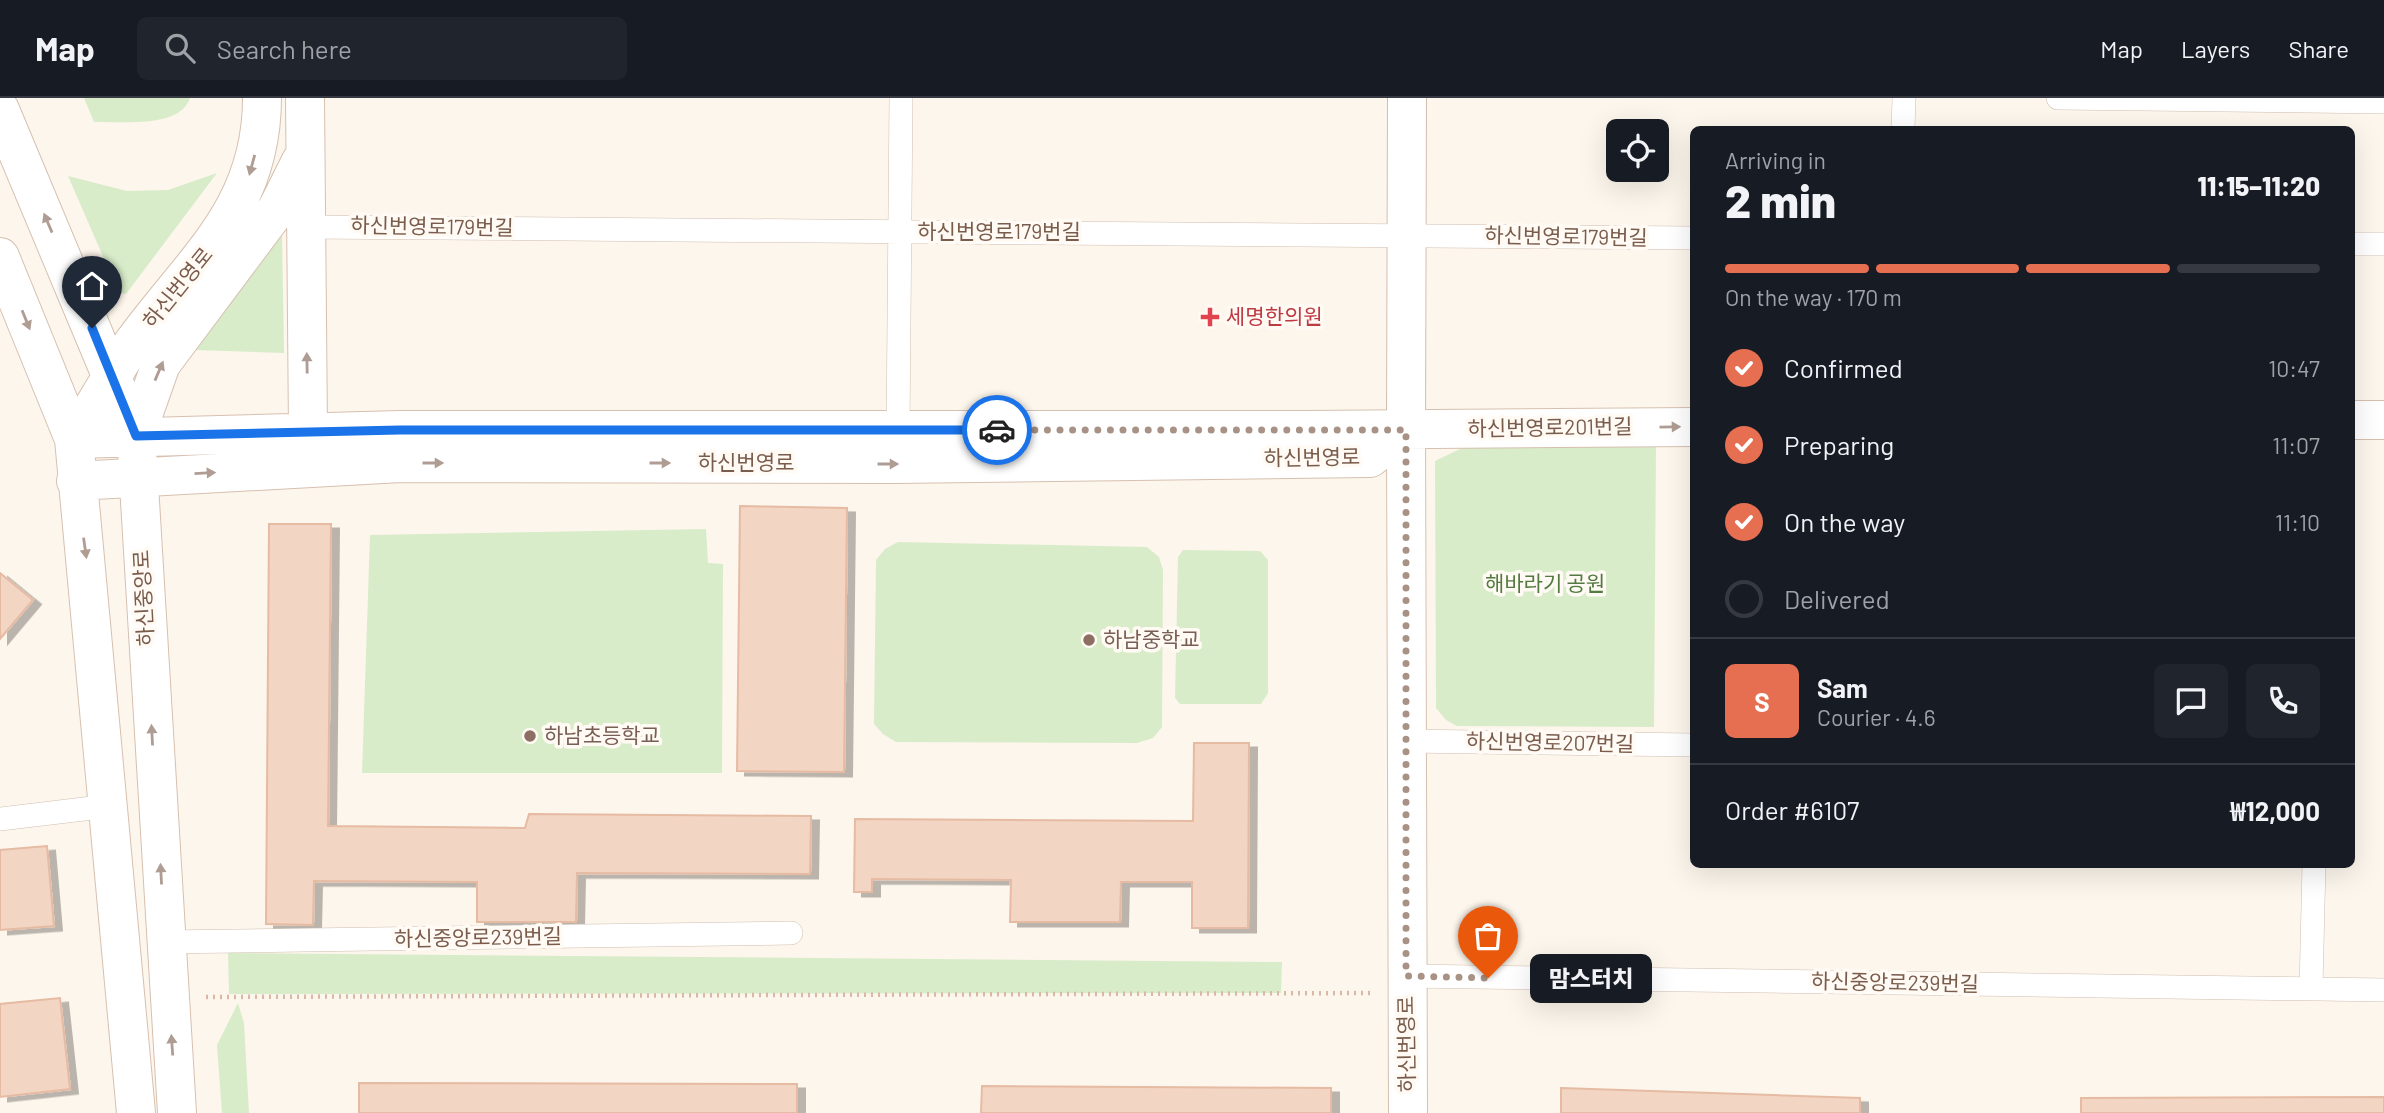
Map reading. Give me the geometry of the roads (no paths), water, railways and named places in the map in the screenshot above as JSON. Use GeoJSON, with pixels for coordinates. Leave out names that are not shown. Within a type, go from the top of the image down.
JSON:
{"type":"FeatureCollection","features":[{"type":"Feature","properties":{"kind":"street","name":"하신번영로"},"geometry":{"type":"LineString","coordinates":[[74,439],[134,343],[219,236],[245,191],[262,129],[262,98]]}},
{"type":"Feature","properties":{"kind":"street"},"geometry":{"type":"LineString","coordinates":[[304,98],[308,431]]}},
{"type":"Feature","properties":{"kind":"street"},"geometry":{"type":"LineString","coordinates":[[1406,430],[1407,98]]}},
{"type":"Feature","properties":{"kind":"street","name":"하신중앙로"},"geometry":{"type":"LineString","coordinates":[[0,110],[136,436],[156,803],[177,1113]]}},
{"type":"Feature","properties":{"kind":"street"},"geometry":{"type":"LineString","coordinates":[[136,436],[161,364],[277,209],[304,152]]}},
{"type":"Feature","properties":{"kind":"street"},"geometry":{"type":"LineString","coordinates":[[0,257],[74,439],[76,481],[89,573],[135,1113]]}},
{"type":"Feature","properties":{"kind":"street"},"geometry":{"type":"LineString","coordinates":[[2355,420],[2384,420]]}},
{"type":"Feature","properties":{"kind":"street","name":"하신번영로201번길"},"geometry":{"type":"LineString","coordinates":[[1406,430],[1690,427]]}},
{"type":"Feature","properties":{"kind":"street","name":"하신번영로"},"geometry":{"type":"LineString","coordinates":[[74,439],[308,431],[1406,430]]}},
{"type":"Feature","properties":{"kind":"street","name":"하신번영로"},"geometry":{"type":"LineString","coordinates":[[76,481],[401,463],[894,464],[1370,458],[1406,430]]}},
{"type":"Feature","properties":{"kind":"street","name":"하신번영로"},"geometry":{"type":"LineString","coordinates":[[1406,430],[1406,741],[1390,985],[1408,1113]]}},
{"type":"Feature","properties":{"kind":"street"},"geometry":{"type":"LineString","coordinates":[[109,806],[156,803]]}},
{"type":"Feature","properties":{"kind":"street"},"geometry":{"type":"LineString","coordinates":[[122,944],[165,942]]}},
{"type":"Feature","properties":{"kind":"lane"},"geometry":{"type":"LineString","coordinates":[[898,430],[901,98]]}},
{"type":"Feature","properties":{"kind":"lane"},"geometry":{"type":"LineString","coordinates":[[1903,126],[1904,98]]}},
{"type":"Feature","properties":{"kind":"lane"},"geometry":{"type":"LineString","coordinates":[[2058,98],[2384,102]]}},
{"type":"Feature","properties":{"kind":"lane","name":"하신번영로179번길"},"geometry":{"type":"LineString","coordinates":[[304,227],[1690,238]]}},
{"type":"Feature","properties":{"kind":"lane"},"geometry":{"type":"LineString","coordinates":[[2355,244],[2384,244]]}},
{"type":"Feature","properties":{"kind":"lane","name":"하신번영로207번길"},"geometry":{"type":"LineString","coordinates":[[1406,741],[1690,745]]}},
{"type":"Feature","properties":{"kind":"lane"},"geometry":{"type":"LineString","coordinates":[[0,819],[109,806]]}},
{"type":"Feature","properties":{"kind":"lane"},"geometry":{"type":"LineString","coordinates":[[2311,988],[2314,868]]}},
{"type":"Feature","properties":{"kind":"lane","name":"하신중앙로239번길"},"geometry":{"type":"LineString","coordinates":[[165,942],[791,933]]}},
{"type":"Feature","properties":{"kind":"lane","name":"하신중앙로239번길"},"geometry":{"type":"LineString","coordinates":[[1390,985],[2384,990]]}},
{"type":"Feature","properties":{"kind":"place","name":"세명한의원"},"geometry":{"type":"Point","coordinates":[1210,317]}},
{"type":"Feature","properties":{"kind":"place","name":"하남중학교"},"geometry":{"type":"Point","coordinates":[1089,640]}},
{"type":"Feature","properties":{"kind":"place","name":"하남초등학교"},"geometry":{"type":"Point","coordinates":[530,736]}},
{"type":"Feature","properties":{"kind":"place","name":"맘스터치"},"geometry":{"type":"Point","coordinates":[1488,978]}},
{"type":"Feature","properties":{"kind":"park label","name":"해바라기 공원"},"geometry":{"type":"Point","coordinates":[1545,584]}}]}
